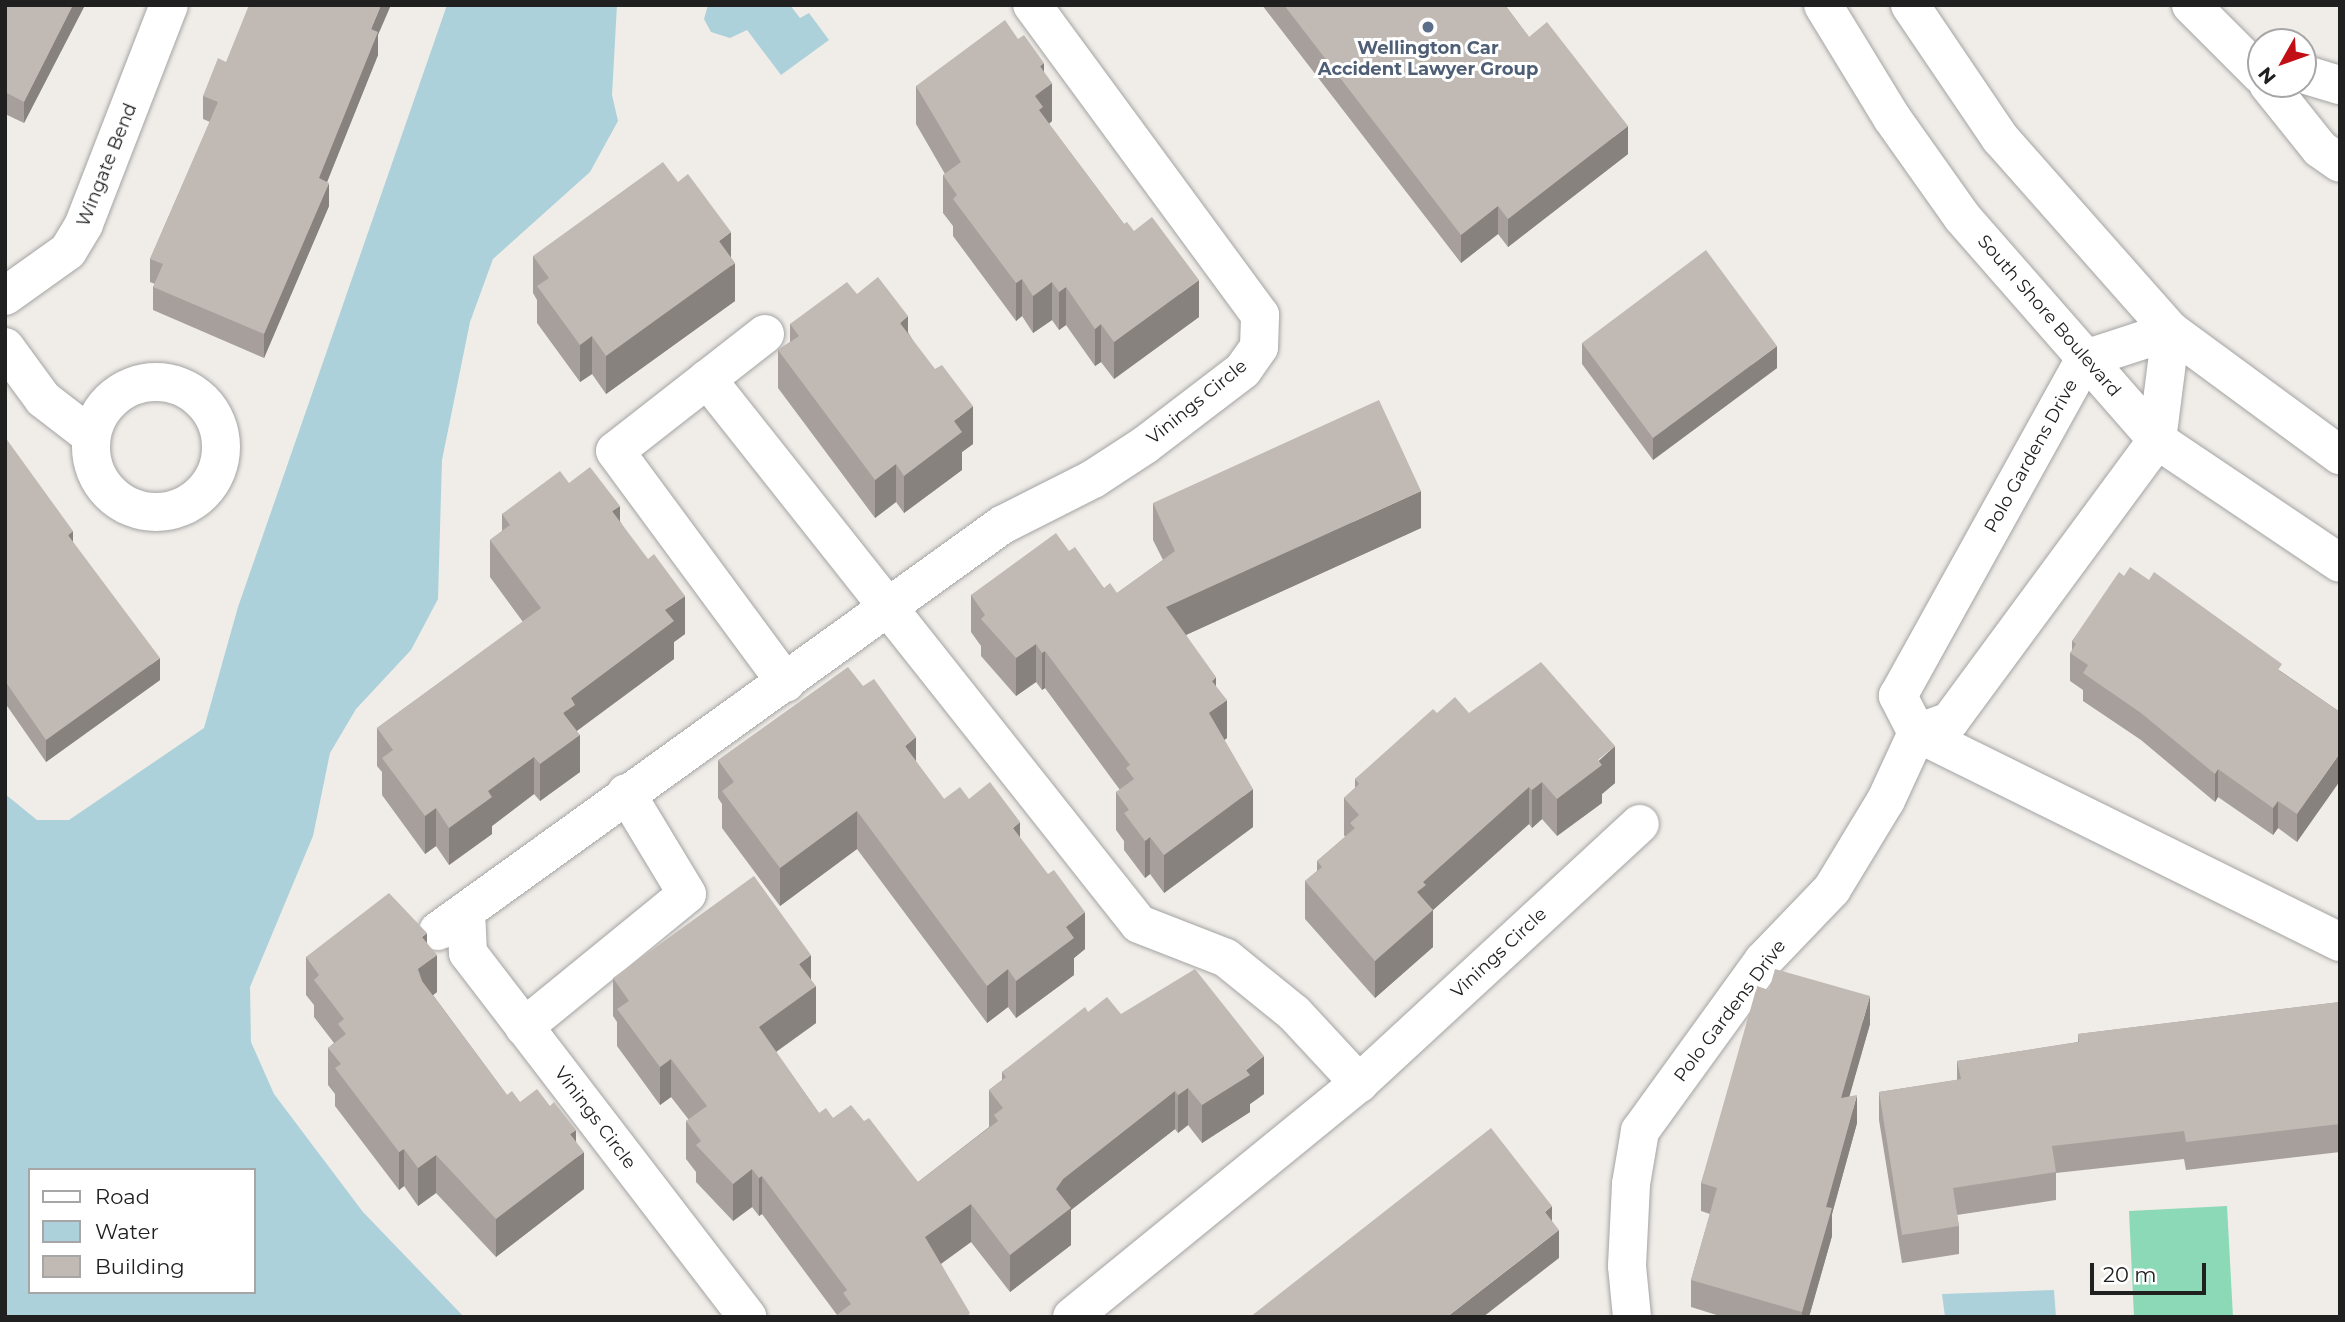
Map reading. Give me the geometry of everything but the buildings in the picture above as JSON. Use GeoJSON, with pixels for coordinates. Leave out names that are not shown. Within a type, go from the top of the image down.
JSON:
{"type":"FeatureCollection","features":[{"type":"Feature","properties":{"kind":"street","name":"Wingate Bend"},"geometry":{"type":"LineString","coordinates":[[5,296],[68,251],[84,224],[169,5]]}},
{"type":"Feature","properties":{"kind":"street","name":"Vinings Circle"},"geometry":{"type":"LineString","coordinates":[[747,1317],[468,953],[452,921],[626,793],[888,610],[1002,525],[1093,480],[1145,445],[1243,370],[1259,347],[1260,316],[1032,5]]}},
{"type":"Feature","properties":{"kind":"street","name":"South Shore Boulevard"},"geometry":{"type":"LineString","coordinates":[[1824,5],[1892,118],[1962,217],[2157,440],[2340,562]]}},
{"type":"Feature","properties":{"kind":"street"},"geometry":{"type":"LineString","coordinates":[[1910,5],[2000,138],[2171,331],[2340,455]]}},
{"type":"Feature","properties":{"kind":"street"},"geometry":{"type":"LineString","coordinates":[[2192,5],[2247,58]]}},
{"type":"Feature","properties":{"kind":"street"},"geometry":{"type":"LineString","coordinates":[[2317,78],[2340,85]]}},
{"type":"Feature","properties":{"kind":"street"},"geometry":{"type":"LineString","coordinates":[[2281,98],[2319,149],[2340,163]]}},
{"type":"Feature","properties":{"kind":"street"},"geometry":{"type":"LineString","coordinates":[[1917,733],[1950,721],[2157,440],[2171,331]]}},
{"type":"Feature","properties":{"kind":"street","name":"Polo Gardens Drive"},"geometry":{"type":"LineString","coordinates":[[1632,1317],[1628,1252],[1631,1184],[1640,1131],[1763,961],[1832,889],[1886,800],[1917,733],[1898,696],[2085,359],[2171,331]]}},
{"type":"Feature","properties":{"kind":"street"},"geometry":{"type":"LineString","coordinates":[[765,334],[615,451],[786,683]]}},
{"type":"Feature","properties":{"kind":"street"},"geometry":{"type":"LineString","coordinates":[[5,347],[43,399],[91,436]]}},
{"type":"Feature","properties":{"kind":"street"},"geometry":{"type":"LineString","coordinates":[[707,379],[1139,925],[1226,958],[1294,1013],[1359,1083]]}},
{"type":"Feature","properties":{"kind":"street"},"geometry":{"type":"LineString","coordinates":[[1917,733],[2340,943]]}},
{"type":"Feature","properties":{"kind":"street"},"geometry":{"type":"LineString","coordinates":[[524,1027],[687,894],[626,793]]}},
{"type":"Feature","properties":{"kind":"street","name":"Vinings Circle"},"geometry":{"type":"LineString","coordinates":[[1072,1317],[1359,1083],[1640,824]]}},
{"type":"Feature","properties":{"kind":"green space"},"geometry":{"type":"Polygon","coordinates":[[[2227,1206],[2233,1317],[2134,1317],[2129,1211],[2227,1206]]]}},
{"type":"Feature","properties":{"kind":"water"},"geometry":{"type":"Polygon","coordinates":[[[447,5],[617,5],[612,95],[618,121],[590,172],[493,259],[470,322],[442,460],[438,599],[411,650],[356,709],[330,753],[313,836],[250,987],[251,1042],[274,1094],[363,1212],[464,1317],[5,1317],[5,794],[37,820],[69,820],[204,728],[238,607],[447,5]]]}},
{"type":"Feature","properties":{"kind":"water"},"geometry":{"type":"Polygon","coordinates":[[[708,5],[790,5],[800,18],[809,13],[829,40],[781,75],[747,30],[730,38],[711,32],[704,19],[708,5]]]}},
{"type":"Feature","properties":{"kind":"water"},"geometry":{"type":"Polygon","coordinates":[[[2054,1290],[2056,1317],[1945,1317],[1942,1294],[2054,1290]]]}},
{"type":"Feature","properties":{"kind":"place","name":"Wellington Car Accident Lawyer Group"},"geometry":{"type":"Point","coordinates":[1428,27]}}]}
